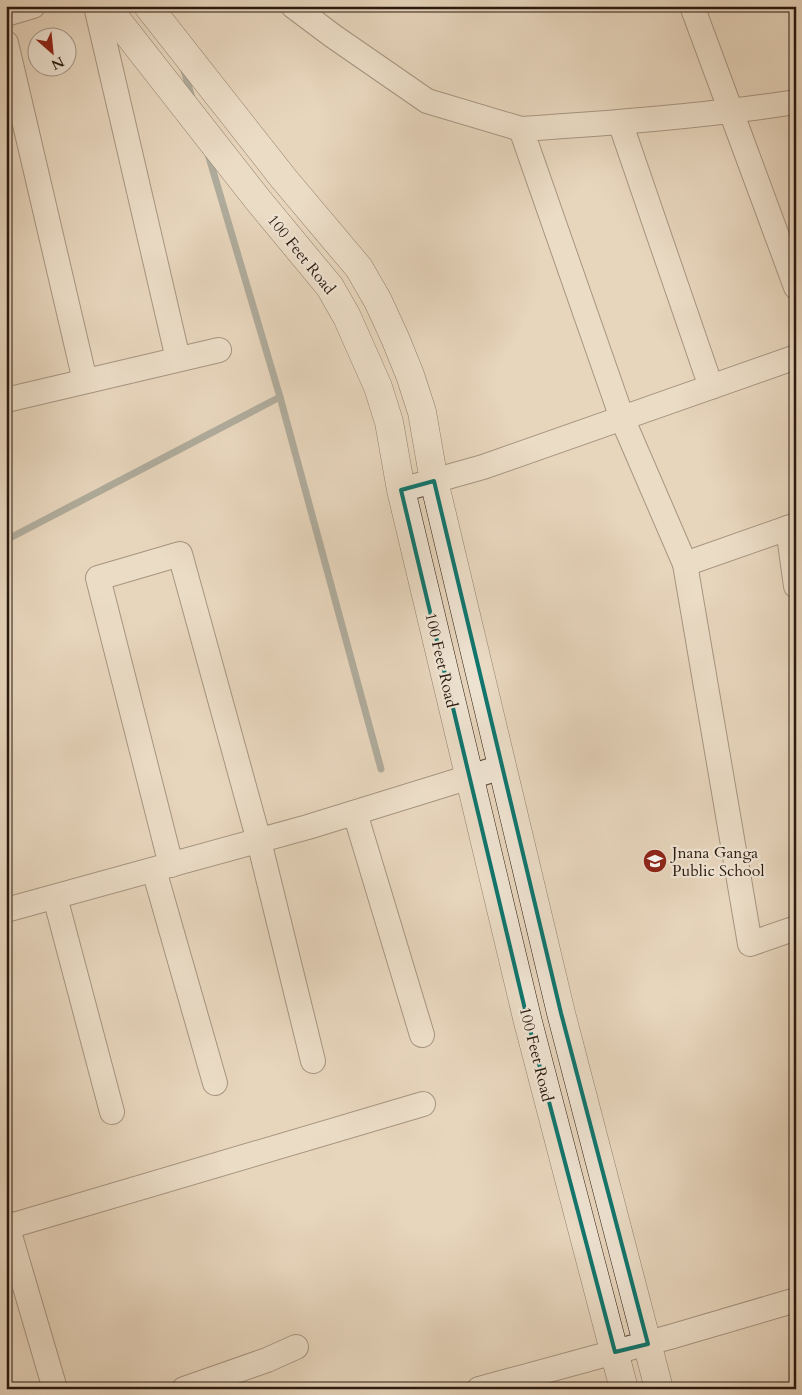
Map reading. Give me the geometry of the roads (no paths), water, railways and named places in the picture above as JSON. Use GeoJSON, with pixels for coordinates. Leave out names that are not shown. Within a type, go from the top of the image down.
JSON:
{"type":"FeatureCollection","features":[{"type":"Feature","properties":{"kind":"main road","name":"100 Feet Road"},"geometry":{"type":"LineString","coordinates":[[106,6],[258,200],[330,287],[348,317],[378,386],[390,422],[401,490],[528,1022],[624,1389]]}},
{"type":"Feature","properties":{"kind":"main road","name":"100 Feet Road"},"geometry":{"type":"LineString","coordinates":[[148,6],[284,179],[359,268],[392,331],[410,375],[422,412],[434,481],[561,1013],[659,1389]]}},
{"type":"Feature","properties":{"kind":"street"},"geometry":{"type":"LineString","coordinates":[[6,14],[33,6]]}},
{"type":"Feature","properties":{"kind":"street"},"geometry":{"type":"LineString","coordinates":[[96,6],[178,360]]}},
{"type":"Feature","properties":{"kind":"street"},"geometry":{"type":"LineString","coordinates":[[293,6],[427,101],[520,129],[731,112],[796,102]]}},
{"type":"Feature","properties":{"kind":"street"},"geometry":{"type":"LineString","coordinates":[[692,6],[796,287]]}},
{"type":"Feature","properties":{"kind":"street"},"geometry":{"type":"LineString","coordinates":[[6,42],[85,381]]}},
{"type":"Feature","properties":{"kind":"street"},"geometry":{"type":"LineString","coordinates":[[620,122],[711,387]]}},
{"type":"Feature","properties":{"kind":"street"},"geometry":{"type":"LineString","coordinates":[[520,129],[622,418],[685,564],[750,944],[796,928]]}},
{"type":"Feature","properties":{"kind":"street"},"geometry":{"type":"LineString","coordinates":[[6,400],[219,350]]}},
{"type":"Feature","properties":{"kind":"street"},"geometry":{"type":"LineString","coordinates":[[401,490],[483,467],[796,356]]}},
{"type":"Feature","properties":{"kind":"street"},"geometry":{"type":"LineString","coordinates":[[685,564],[792,527],[796,586]]}},
{"type":"Feature","properties":{"kind":"street"},"geometry":{"type":"LineString","coordinates":[[215,1083],[163,867],[98,578],[180,554],[258,841],[313,1061]]}},
{"type":"Feature","properties":{"kind":"street"},"geometry":{"type":"LineString","coordinates":[[6,910],[258,841],[502,766]]}},
{"type":"Feature","properties":{"kind":"street"},"geometry":{"type":"LineString","coordinates":[[354,813],[422,1035]]}},
{"type":"Feature","properties":{"kind":"street"},"geometry":{"type":"LineString","coordinates":[[55,897],[112,1112]]}},
{"type":"Feature","properties":{"kind":"street"},"geometry":{"type":"LineString","coordinates":[[55,1389],[8,1234],[423,1104]]}},
{"type":"Feature","properties":{"kind":"street"},"geometry":{"type":"LineString","coordinates":[[478,1389],[648,1344],[796,1300]]}},
{"type":"Feature","properties":{"kind":"street"},"geometry":{"type":"LineString","coordinates":[[184,1389],[267,1360],[296,1347]]}},
{"type":"Feature","properties":{"kind":"waterway"},"geometry":{"type":"LineString","coordinates":[[183,67],[192,98]]}},
{"type":"Feature","properties":{"kind":"waterway"},"geometry":{"type":"LineString","coordinates":[[208,154],[280,397],[381,769]]}},
{"type":"Feature","properties":{"kind":"waterway"},"geometry":{"type":"LineString","coordinates":[[6,540],[280,397]]}},
{"type":"Feature","properties":{"kind":"place","name":"Jnana Ganga Public School"},"geometry":{"type":"Point","coordinates":[655,861]}}]}
